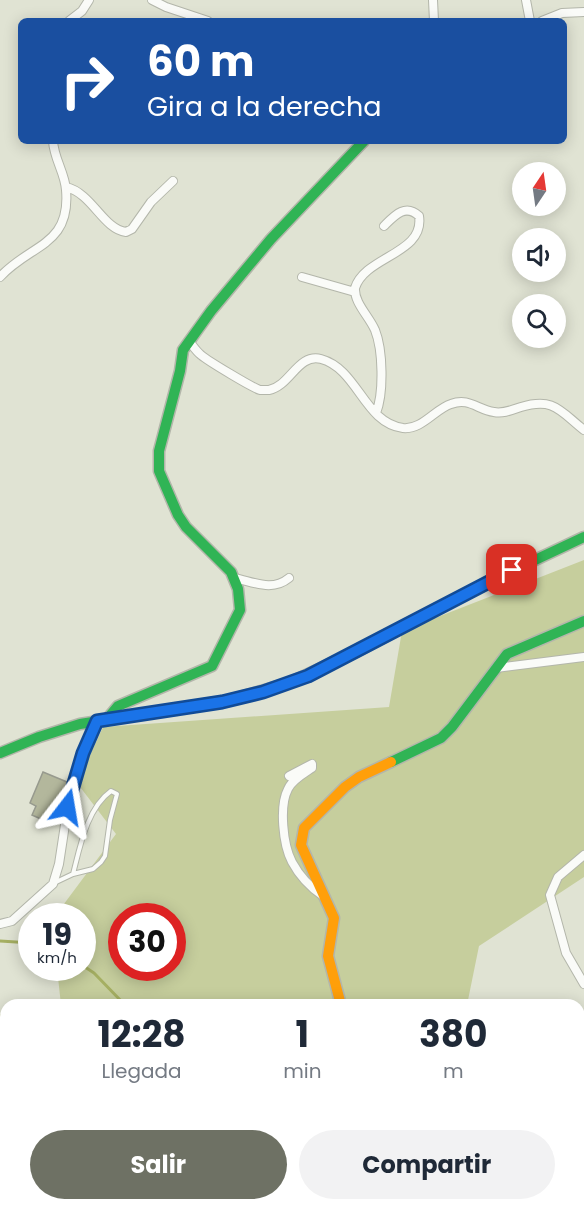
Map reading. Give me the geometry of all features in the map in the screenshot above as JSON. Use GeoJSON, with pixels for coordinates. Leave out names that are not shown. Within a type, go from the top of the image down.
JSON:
{"type":"FeatureCollection","features":[{"type":"Feature","properties":{"kind":"street"},"geometry":{"type":"LineString","coordinates":[[73,18],[82,11],[89,0]]}},
{"type":"Feature","properties":{"kind":"street"},"geometry":{"type":"LineString","coordinates":[[152,0],[199,18]]}},
{"type":"Feature","properties":{"kind":"street"},"geometry":{"type":"LineString","coordinates":[[433,0],[434,18]]}},
{"type":"Feature","properties":{"kind":"street"},"geometry":{"type":"LineString","coordinates":[[526,0],[529,18]]}},
{"type":"Feature","properties":{"kind":"street"},"geometry":{"type":"LineString","coordinates":[[550,18],[562,13],[584,12]]}},
{"type":"Feature","properties":{"kind":"street"},"geometry":{"type":"LineString","coordinates":[[0,277],[9,267],[55,236],[60,228],[65,213],[66,187],[57,165],[54,144]]}},
{"type":"Feature","properties":{"kind":"street"},"geometry":{"type":"LineString","coordinates":[[0,924],[12,921],[53,884],[59,864],[70,792],[102,719],[118,706],[182,681],[212,666],[228,638],[240,610],[234,578],[225,564],[196,540],[186,527],[178,515],[159,471],[159,451],[180,371],[181,356],[189,341],[271,239],[361,144]]}},
{"type":"Feature","properties":{"kind":"street"},"geometry":{"type":"LineString","coordinates":[[66,187],[80,192],[116,229],[126,232],[132,229],[151,202],[173,181]]}},
{"type":"Feature","properties":{"kind":"street"},"geometry":{"type":"LineString","coordinates":[[355,292],[360,279],[413,241],[420,229],[419,216],[410,211],[399,212],[384,226]]}},
{"type":"Feature","properties":{"kind":"street"},"geometry":{"type":"LineString","coordinates":[[302,277],[355,292],[375,331],[380,347],[380,396],[376,413]]}},
{"type":"Feature","properties":{"kind":"street"},"geometry":{"type":"LineString","coordinates":[[189,341],[200,355],[259,390],[272,389],[281,384],[307,360],[321,359],[342,372],[358,387],[376,413],[395,425],[412,427],[454,402],[472,403],[496,413],[542,403],[558,408],[584,430]]}},
{"type":"Feature","properties":{"kind":"street"},"geometry":{"type":"LineString","coordinates":[[0,753],[51,732],[102,719],[222,702],[263,692],[308,676],[451,600],[584,537]]}},
{"type":"Feature","properties":{"kind":"street"},"geometry":{"type":"LineString","coordinates":[[234,578],[268,586],[278,585],[289,578]]}},
{"type":"Feature","properties":{"kind":"street"},"geometry":{"type":"LineString","coordinates":[[339,999],[328,956],[334,918],[301,845],[304,828],[328,803],[359,777],[441,738],[452,727],[507,654],[584,621]]}},
{"type":"Feature","properties":{"kind":"street"},"geometry":{"type":"LineString","coordinates":[[496,668],[584,657]]}},
{"type":"Feature","properties":{"kind":"street"},"geometry":{"type":"LineString","coordinates":[[290,776],[312,764],[312,768],[288,787],[283,812],[292,862],[310,886],[323,896]]}},
{"type":"Feature","properties":{"kind":"street"},"geometry":{"type":"LineString","coordinates":[[584,855],[558,877],[550,895],[566,953],[584,984]]}},
{"type":"Feature","properties":{"kind":"lane"},"geometry":{"type":"LineString","coordinates":[[53,884],[73,874],[93,869],[105,856],[110,820],[117,794],[115,792],[111,791],[105,795],[90,820],[83,836],[73,874]]}},
{"type":"Feature","properties":{"kind":"green space"},"geometry":{"type":"Polygon","coordinates":[[[584,560],[584,877],[479,946],[468,999],[60,999],[58,981],[96,981],[96,903],[65,903],[116,834],[77,783],[103,727],[389,707],[402,631],[584,560]]]}},
{"type":"Feature","properties":{"kind":"building"},"geometry":{"type":"Polygon","coordinates":[[[43,772],[67,782],[50,823],[32,815],[36,806],[30,803],[43,772]]]}},
{"type":"Feature","properties":{"kind":"waterway"},"geometry":{"type":"LineString","coordinates":[[0,941],[18,942]]}},
{"type":"Feature","properties":{"kind":"waterway"},"geometry":{"type":"LineString","coordinates":[[96,975],[119,999]]}},
{"type":"Feature","properties":{"kind":"traffic: fast"},"geometry":{"type":"LineString","coordinates":[[108,718],[118,706],[212,666],[240,610],[238,589],[231,572],[186,527],[178,515],[159,471],[159,451],[180,371],[183,350],[211,311],[271,239],[361,144]]}},
{"type":"Feature","properties":{"kind":"traffic: fast"},"geometry":{"type":"LineString","coordinates":[[0,753],[80,724],[226,701],[289,683],[358,651],[482,585],[584,537]]}},
{"type":"Feature","properties":{"kind":"traffic: fast"},"geometry":{"type":"LineString","coordinates":[[391,762],[441,738],[452,727],[507,654],[584,621]]}},
{"type":"Feature","properties":{"kind":"traffic: slow"},"geometry":{"type":"LineString","coordinates":[[339,999],[328,956],[334,918],[301,845],[304,828],[345,787],[359,777],[391,762]]}},
{"type":"Feature","properties":{"kind":"route"},"geometry":{"type":"LineString","coordinates":[[67,807],[83,753],[97,721],[222,702],[263,692],[308,676],[512,570]]}}]}
